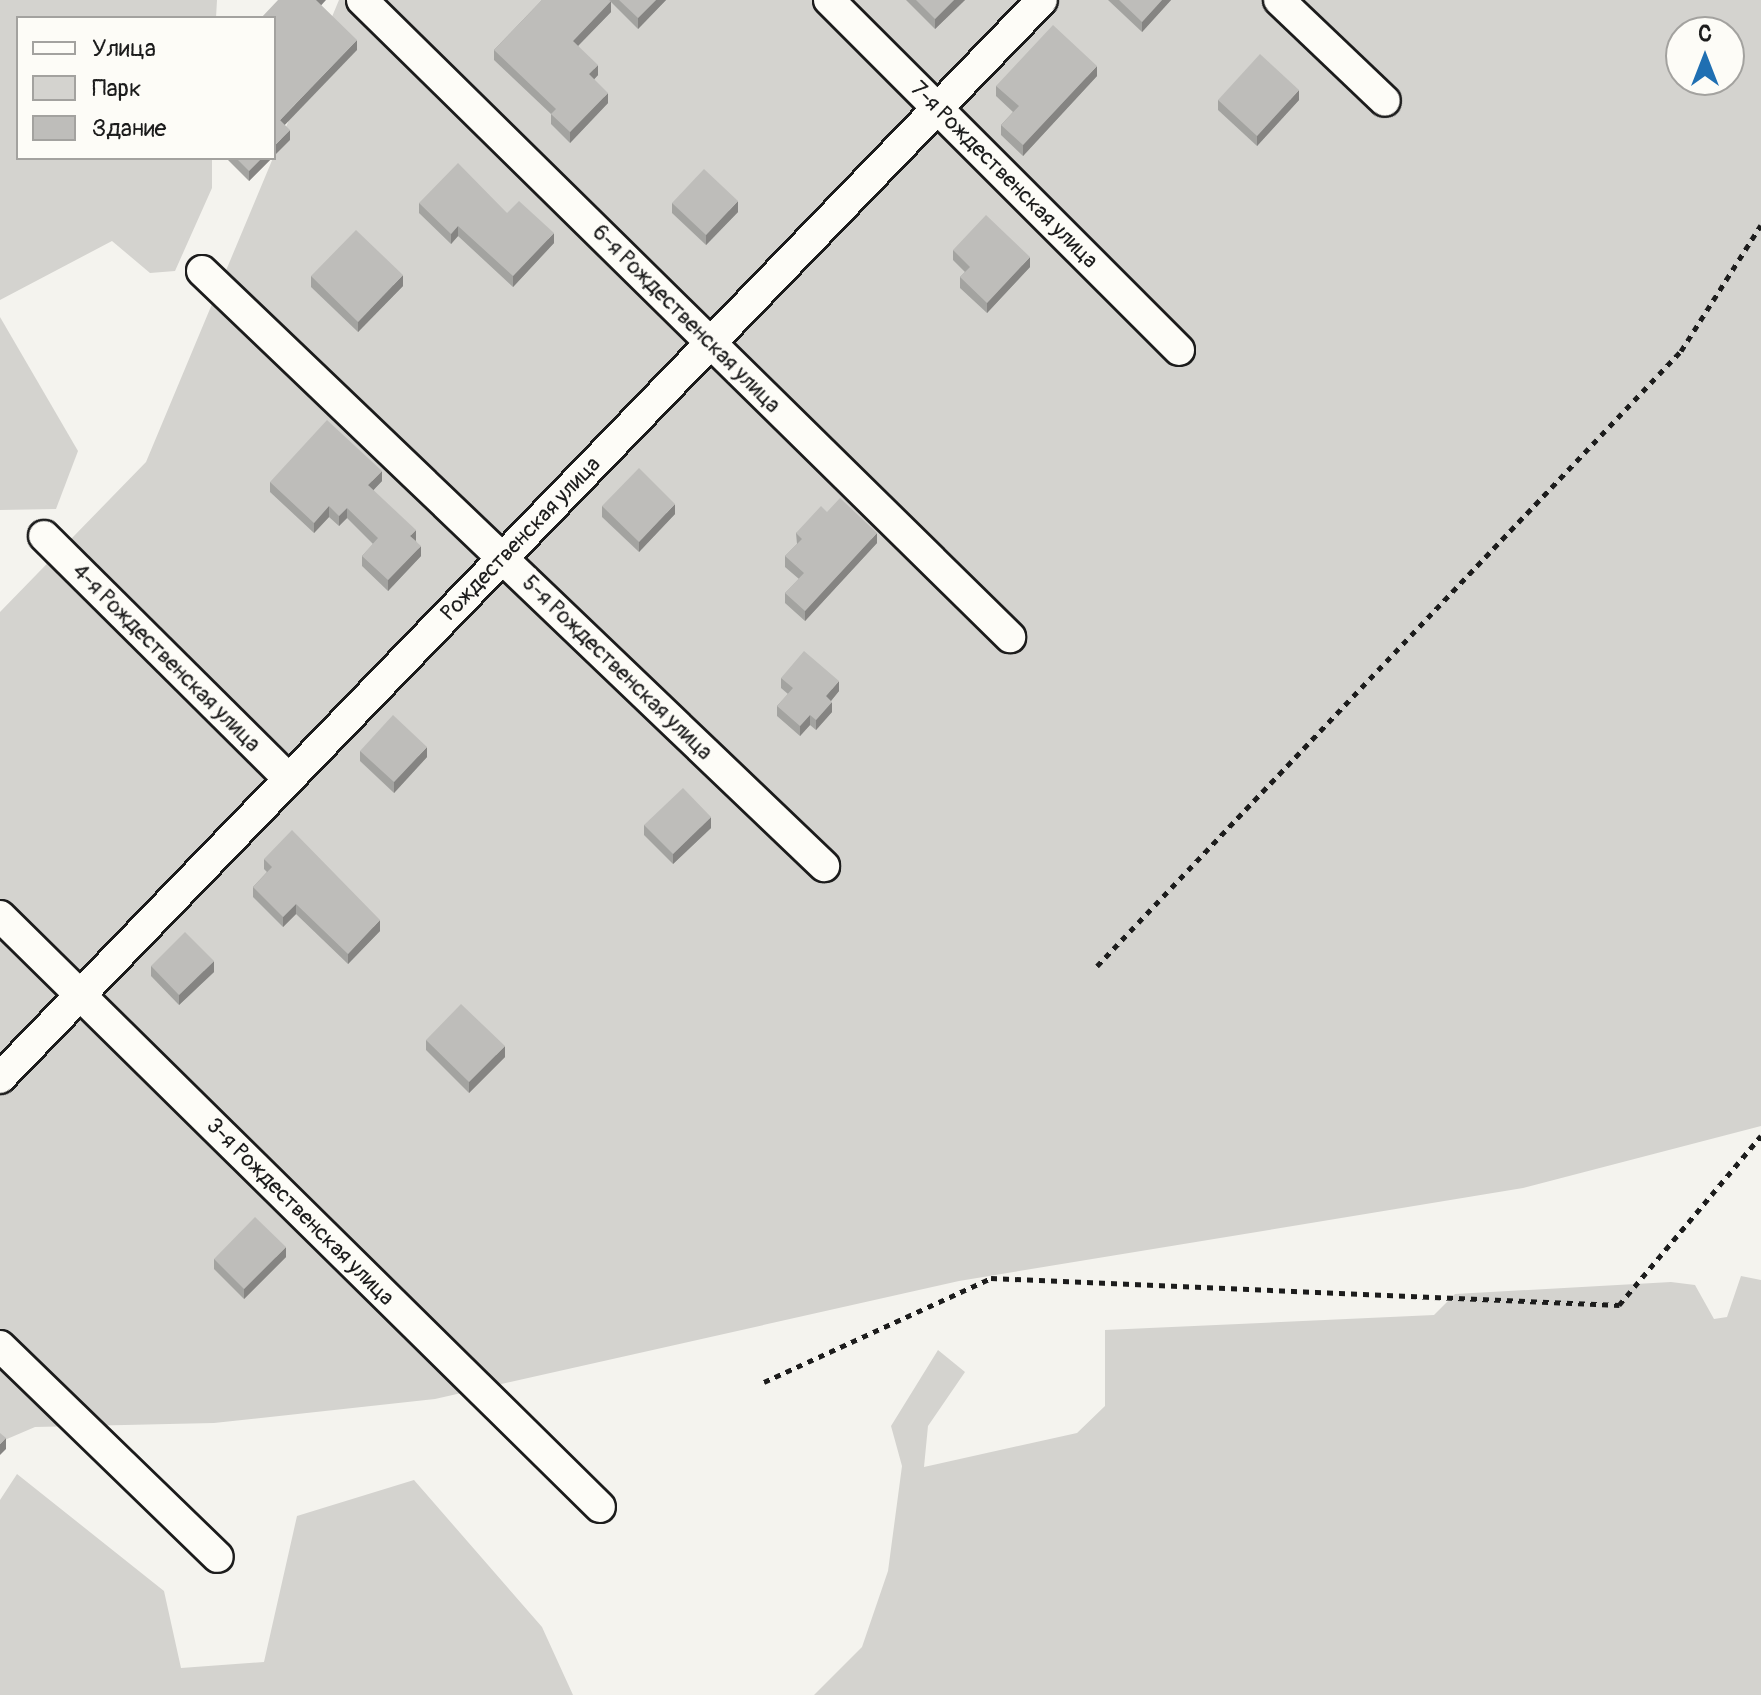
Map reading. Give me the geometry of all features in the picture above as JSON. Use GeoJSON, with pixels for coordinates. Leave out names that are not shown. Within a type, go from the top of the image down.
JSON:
{"type":"FeatureCollection","features":[{"type":"Feature","properties":{"kind":"street","name":"6-я Рождественская улица"},"geometry":{"type":"LineString","coordinates":[[362,0],[1010,637]]}},
{"type":"Feature","properties":{"kind":"street","name":"7-я Рождественская улица"},"geometry":{"type":"LineString","coordinates":[[829,0],[1179,350]]}},
{"type":"Feature","properties":{"kind":"street","name":"Рождественская улица"},"geometry":{"type":"LineString","coordinates":[[0,1078],[1042,0]]}},
{"type":"Feature","properties":{"kind":"street"},"geometry":{"type":"LineString","coordinates":[[1279,0],[1385,101]]}},
{"type":"Feature","properties":{"kind":"street","name":"5-я Рождественская улица"},"geometry":{"type":"LineString","coordinates":[[202,271],[824,866]]}},
{"type":"Feature","properties":{"kind":"street","name":"4-я Рождественская улица"},"geometry":{"type":"LineString","coordinates":[[44,536],[289,779]]}},
{"type":"Feature","properties":{"kind":"street","name":"3-я Рождественская улица"},"geometry":{"type":"LineString","coordinates":[[0,916],[600,1507]]}},
{"type":"Feature","properties":{"kind":"street"},"geometry":{"type":"LineString","coordinates":[[0,1346],[218,1557]]}},
{"type":"Feature","properties":{"kind":"path"},"geometry":{"type":"LineString","coordinates":[[1097,966],[1681,351],[1761,225]]}},
{"type":"Feature","properties":{"kind":"path"},"geometry":{"type":"LineString","coordinates":[[764,1382],[991,1278],[1619,1305],[1761,1136]]}},
{"type":"Feature","properties":{"kind":"green space"},"geometry":{"type":"Polygon","coordinates":[[[0,0],[217,0],[216,16],[16,16],[16,160],[212,160],[212,188],[175,271],[150,273],[112,241],[0,300],[0,0]]]}},
{"type":"Feature","properties":{"kind":"green space"},"geometry":{"type":"Polygon","coordinates":[[[339,0],[1761,0],[1761,1126],[1523,1188],[959,1281],[435,1399],[214,1423],[35,1427],[0,1442],[0,612],[146,462],[272,160],[276,160],[276,151],[339,0]]]}},
{"type":"Feature","properties":{"kind":"green space"},"geometry":{"type":"Polygon","coordinates":[[[0,317],[78,451],[56,509],[0,510],[0,317]]]}},
{"type":"Feature","properties":{"kind":"green space"},"geometry":{"type":"Polygon","coordinates":[[[1741,1276],[1761,1280],[1761,1695],[814,1695],[862,1647],[888,1571],[902,1466],[891,1426],[938,1350],[965,1372],[928,1426],[924,1467],[1077,1433],[1105,1406],[1105,1330],[1434,1315],[1455,1294],[1671,1282],[1695,1285],[1714,1319],[1727,1317],[1741,1276]]]}},
{"type":"Feature","properties":{"kind":"green space"},"geometry":{"type":"Polygon","coordinates":[[[17,1474],[164,1591],[181,1668],[264,1662],[297,1516],[414,1480],[542,1627],[573,1695],[0,1695],[0,1500],[17,1474]]]}},
{"type":"Feature","properties":{"kind":"building"},"geometry":{"type":"Polygon","coordinates":[[[278,0],[316,0],[357,40],[280,120],[290,130],[276,144],[276,16],[263,16],[278,0]]]}},
{"type":"Feature","properties":{"kind":"building"},"geometry":{"type":"Polygon","coordinates":[[[542,0],[611,1],[573,41],[598,65],[589,74],[608,93],[570,132],[551,114],[556,109],[494,50],[542,0]]]}},
{"type":"Feature","properties":{"kind":"building"},"geometry":{"type":"Polygon","coordinates":[[[619,0],[656,0],[638,18],[619,0]]]}},
{"type":"Feature","properties":{"kind":"building"},"geometry":{"type":"Polygon","coordinates":[[[916,0],[954,0],[935,19],[916,0]]]}},
{"type":"Feature","properties":{"kind":"building"},"geometry":{"type":"Polygon","coordinates":[[[1119,0],[1162,0],[1142,22],[1119,0]]]}},
{"type":"Feature","properties":{"kind":"building"},"geometry":{"type":"Polygon","coordinates":[[[1053,25],[1097,66],[1023,145],[1001,125],[1019,106],[996,86],[1053,25]]]}},
{"type":"Feature","properties":{"kind":"building"},"geometry":{"type":"Polygon","coordinates":[[[1260,54],[1299,90],[1257,136],[1218,100],[1260,54]]]}},
{"type":"Feature","properties":{"kind":"building"},"geometry":{"type":"Polygon","coordinates":[[[238,160],[260,160],[249,171],[238,160]]]}},
{"type":"Feature","properties":{"kind":"building"},"geometry":{"type":"Polygon","coordinates":[[[458,163],[507,213],[519,201],[554,233],[513,276],[458,226],[451,234],[419,203],[458,163]]]}},
{"type":"Feature","properties":{"kind":"building"},"geometry":{"type":"Polygon","coordinates":[[[704,169],[738,201],[706,235],[672,203],[704,169]]]}},
{"type":"Feature","properties":{"kind":"building"},"geometry":{"type":"Polygon","coordinates":[[[986,215],[1030,257],[987,303],[960,277],[970,267],[953,250],[986,215]]]}},
{"type":"Feature","properties":{"kind":"building"},"geometry":{"type":"Polygon","coordinates":[[[356,230],[403,275],[358,322],[311,276],[356,230]]]}},
{"type":"Feature","properties":{"kind":"building"},"geometry":{"type":"Polygon","coordinates":[[[327,420],[382,471],[368,485],[416,530],[410,536],[421,546],[388,580],[362,556],[378,538],[347,508],[339,516],[329,506],[314,523],[270,482],[327,420]]]}},
{"type":"Feature","properties":{"kind":"building"},"geometry":{"type":"Polygon","coordinates":[[[639,468],[675,504],[639,542],[602,506],[639,468]]]}},
{"type":"Feature","properties":{"kind":"building"},"geometry":{"type":"Polygon","coordinates":[[[840,498],[877,533],[805,611],[785,593],[804,573],[785,556],[802,539],[796,533],[821,506],[827,512],[840,498]]]}},
{"type":"Feature","properties":{"kind":"building"},"geometry":{"type":"Polygon","coordinates":[[[804,651],[839,681],[826,696],[832,702],[816,720],[810,715],[800,726],[777,706],[793,688],[781,678],[804,651]]]}},
{"type":"Feature","properties":{"kind":"building"},"geometry":{"type":"Polygon","coordinates":[[[393,715],[427,747],[394,782],[360,751],[393,715]]]}},
{"type":"Feature","properties":{"kind":"building"},"geometry":{"type":"Polygon","coordinates":[[[683,788],[711,817],[673,854],[644,825],[683,788]]]}},
{"type":"Feature","properties":{"kind":"building"},"geometry":{"type":"Polygon","coordinates":[[[292,830],[380,920],[348,954],[296,904],[283,917],[253,887],[272,867],[264,859],[292,830]]]}},
{"type":"Feature","properties":{"kind":"building"},"geometry":{"type":"Polygon","coordinates":[[[185,932],[214,961],[179,995],[151,966],[185,932]]]}},
{"type":"Feature","properties":{"kind":"building"},"geometry":{"type":"Polygon","coordinates":[[[461,1004],[505,1046],[469,1082],[426,1040],[461,1004]]]}},
{"type":"Feature","properties":{"kind":"building"},"geometry":{"type":"Polygon","coordinates":[[[255,1217],[286,1247],[244,1289],[214,1259],[255,1217]]]}}]}
